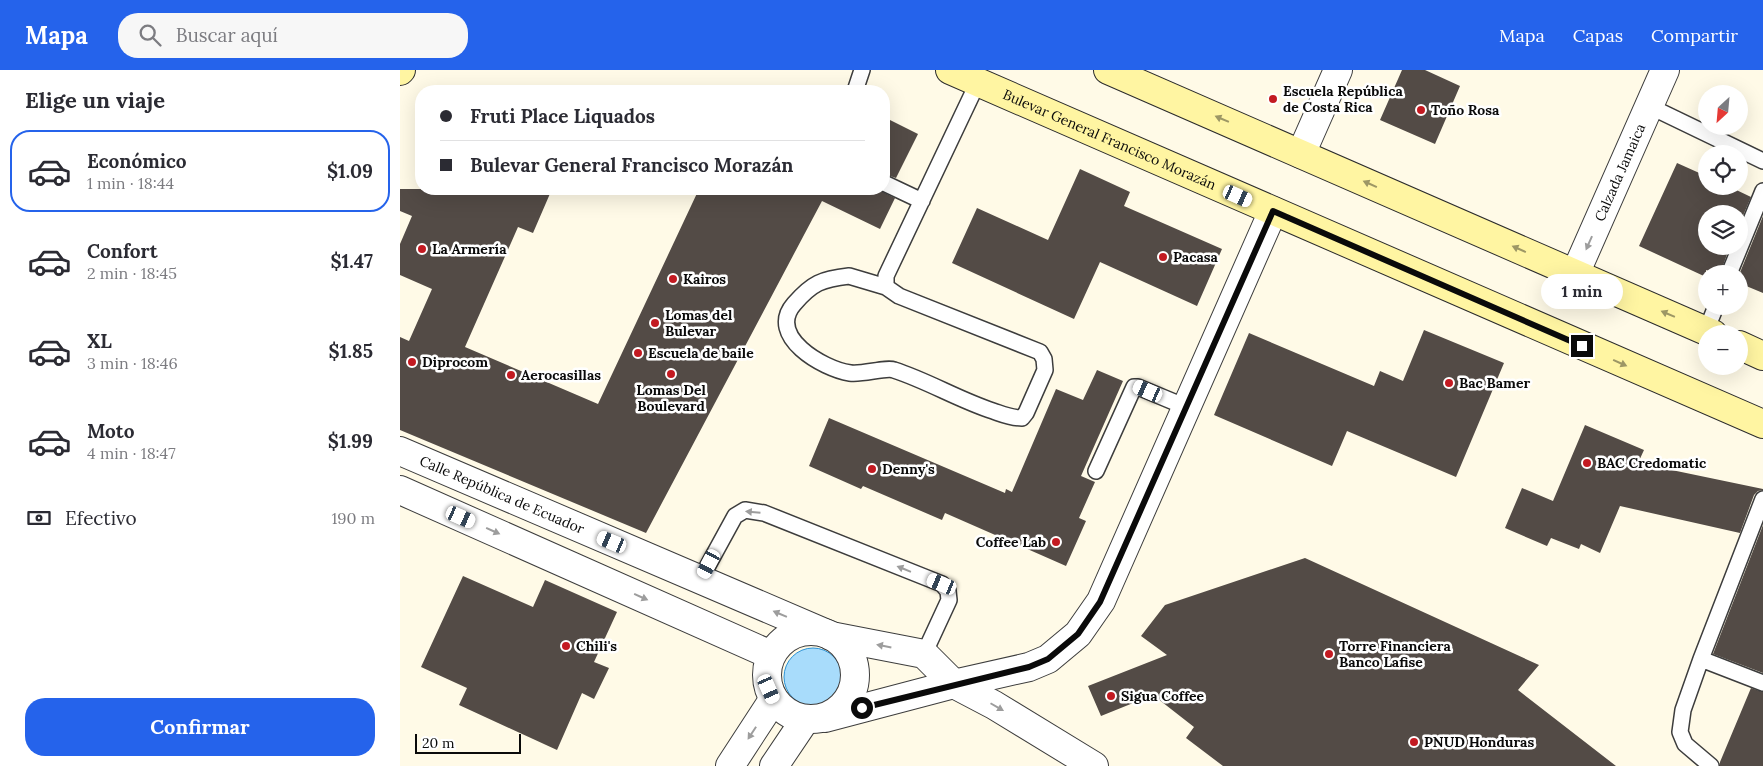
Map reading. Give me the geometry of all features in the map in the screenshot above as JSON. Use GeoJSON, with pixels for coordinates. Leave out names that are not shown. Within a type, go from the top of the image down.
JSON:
{"type":"FeatureCollection","features":[{"type":"Feature","properties":{"kind":"main road","name":"Bulevar General Francisco Morazán"},"geometry":{"type":"LineString","coordinates":[[950,70],[1763,424]]}},
{"type":"Feature","properties":{"kind":"main road"},"geometry":{"type":"LineString","coordinates":[[1108,70],[1575,274],[1712,324]]}},
{"type":"Feature","properties":{"kind":"main road"},"geometry":{"type":"LineString","coordinates":[[1748,349],[1763,356]]}},
{"type":"Feature","properties":{"kind":"street"},"geometry":{"type":"LineString","coordinates":[[1301,154],[1338,70]]}},
{"type":"Feature","properties":{"kind":"street","name":"Calzada Jamaica"},"geometry":{"type":"LineString","coordinates":[[1575,274],[1665,70]]}},
{"type":"Feature","properties":{"kind":"street"},"geometry":{"type":"LineString","coordinates":[[774,766],[815,719],[838,711],[849,700],[854,686],[855,672],[852,657],[844,645],[828,634],[812,631],[800,632],[788,637],[778,645],[771,655],[767,666],[766,678],[774,700],[782,709],[793,716],[815,719],[1029,667],[1048,659],[1078,634],[1100,602],[1273,211]]}},
{"type":"Feature","properties":{"kind":"street","name":"Calle República de Ecuador"},"geometry":{"type":"LineString","coordinates":[[400,451],[828,634],[924,654]]}},
{"type":"Feature","properties":{"kind":"street"},"geometry":{"type":"LineString","coordinates":[[400,490],[771,655]]}},
{"type":"Feature","properties":{"kind":"street"},"geometry":{"type":"LineString","coordinates":[[924,654],[954,684],[994,705],[1094,766]]}},
{"type":"Feature","properties":{"kind":"street"},"geometry":{"type":"LineString","coordinates":[[730,766],[774,700]]}},
{"type":"Feature","properties":{"kind":"lane"},"geometry":{"type":"LineString","coordinates":[[857,85],[862,70]]}},
{"type":"Feature","properties":{"kind":"lane"},"geometry":{"type":"LineString","coordinates":[[886,287],[886,276],[978,82]]}},
{"type":"Feature","properties":{"kind":"lane"},"geometry":{"type":"LineString","coordinates":[[1649,106],[1763,161]]}},
{"type":"Feature","properties":{"kind":"lane"},"geometry":{"type":"LineString","coordinates":[[890,186],[922,201]]}},
{"type":"Feature","properties":{"kind":"lane"},"geometry":{"type":"LineString","coordinates":[[1733,265],[1763,191]]}},
{"type":"Feature","properties":{"kind":"lane"},"geometry":{"type":"LineString","coordinates":[[849,276],[886,287],[899,296],[1040,352],[1044,359],[1045,370],[1022,418],[1014,418],[980,407],[892,369],[852,374],[840,371],[812,358],[797,346],[789,332],[786,323],[787,315],[801,296],[815,284],[830,278],[849,276]]}},
{"type":"Feature","properties":{"kind":"lane"},"geometry":{"type":"LineString","coordinates":[[1096,472],[1134,387],[1138,386],[1186,407]]}},
{"type":"Feature","properties":{"kind":"lane"},"geometry":{"type":"LineString","coordinates":[[1711,766],[1685,744],[1680,732],[1683,710],[1763,499]]}},
{"type":"Feature","properties":{"kind":"lane"},"geometry":{"type":"LineString","coordinates":[[700,580],[735,516],[745,510],[764,513],[942,584],[948,591],[950,600],[924,654]]}},
{"type":"Feature","properties":{"kind":"lane"},"geometry":{"type":"LineString","coordinates":[[1701,659],[1763,683]]}},
{"type":"Feature","properties":{"kind":"water"},"geometry":{"type":"Polygon","coordinates":[[[807,648],[819,648],[834,656],[842,671],[842,683],[834,698],[819,706],[807,706],[792,698],[784,683],[784,671],[792,656],[807,648]]]}},
{"type":"Feature","properties":{"kind":"building"},"geometry":{"type":"Polygon","coordinates":[[[1402,70],[1425,70],[1460,86],[1435,144],[1380,120],[1402,70]]]}},
{"type":"Feature","properties":{"kind":"building"},"geometry":{"type":"Polygon","coordinates":[[[890,120],[918,134],[896,178],[890,176],[890,120]]]}},
{"type":"Feature","properties":{"kind":"building"},"geometry":{"type":"Polygon","coordinates":[[[1677,163],[1698,172],[1698,195],[1747,195],[1751,197],[1748,205],[1698,205],[1698,255],[1727,255],[1723,265],[1698,265],[1698,273],[1639,246],[1677,163]]]}},
{"type":"Feature","properties":{"kind":"building"},"geometry":{"type":"Polygon","coordinates":[[[1080,169],[1130,192],[1124,206],[1222,249],[1197,306],[1100,262],[1074,319],[952,263],[977,208],[1048,240],[1080,169]]]}},
{"type":"Feature","properties":{"kind":"building","name":"Lomas Del Boulevard"},"geometry":{"type":"Polygon","coordinates":[[[400,189],[415,189],[415,195],[549,195],[533,233],[518,227],[465,347],[598,404],[696,195],[889,195],[895,198],[880,229],[822,201],[646,533],[400,430],[400,337],[409,341],[432,289],[400,275],[400,244],[412,216],[400,211],[400,189]]]}},
{"type":"Feature","properties":{"kind":"building"},"geometry":{"type":"Polygon","coordinates":[[[1763,216],[1763,293],[1748,287],[1748,265],[1743,265],[1763,216]]]}},
{"type":"Feature","properties":{"kind":"building"},"geometry":{"type":"Polygon","coordinates":[[[1424,330],[1504,363],[1456,477],[1347,431],[1332,466],[1214,415],[1249,333],[1374,386],[1380,371],[1403,381],[1424,330]]]}},
{"type":"Feature","properties":{"kind":"building"},"geometry":{"type":"Polygon","coordinates":[[[1097,370],[1123,381],[1081,476],[1095,482],[1079,518],[1086,521],[1066,566],[945,513],[942,520],[863,486],[861,489],[809,466],[829,418],[1005,493],[1006,489],[1012,492],[1056,389],[1083,400],[1097,370]]]}},
{"type":"Feature","properties":{"kind":"building"},"geometry":{"type":"Polygon","coordinates":[[[1585,425],[1644,450],[1638,463],[1763,490],[1758,491],[1754,495],[1740,533],[1620,506],[1600,553],[1581,544],[1579,549],[1551,538],[1547,546],[1505,528],[1522,488],[1553,501],[1585,425]]]}},
{"type":"Feature","properties":{"kind":"building"},"geometry":{"type":"Polygon","coordinates":[[[1763,525],[1763,673],[1713,654],[1763,525]]]}},
{"type":"Feature","properties":{"kind":"building","name":"Torre Financiera Banco Lafise"},"geometry":{"type":"Polygon","coordinates":[[[1305,558],[1539,665],[1518,690],[1616,766],[1223,766],[1186,738],[1194,727],[1153,695],[1101,716],[1088,686],[1167,655],[1141,636],[1165,605],[1305,558]]]}},
{"type":"Feature","properties":{"kind":"building"},"geometry":{"type":"Polygon","coordinates":[[[463,576],[533,607],[545,580],[617,612],[594,662],[609,668],[594,699],[582,693],[557,750],[459,705],[467,688],[421,667],[463,576]]]}},
{"type":"Feature","properties":{"kind":"building"},"geometry":{"type":"Polygon","coordinates":[[[1751,688],[1763,692],[1763,766],[1720,766],[1720,762],[1751,688]]]}},
{"type":"Feature","properties":{"kind":"place","name":"Escuela República de Costa Rica"},"geometry":{"type":"Point","coordinates":[1273,99]}},
{"type":"Feature","properties":{"kind":"place","name":"Toño Rosa"},"geometry":{"type":"Point","coordinates":[1421,110]}},
{"type":"Feature","properties":{"kind":"place","name":"La Armería"},"geometry":{"type":"Point","coordinates":[422,249]}},
{"type":"Feature","properties":{"kind":"place","name":"Pacasa"},"geometry":{"type":"Point","coordinates":[1163,257]}},
{"type":"Feature","properties":{"kind":"place","name":"Kairos"},"geometry":{"type":"Point","coordinates":[673,279]}},
{"type":"Feature","properties":{"kind":"place","name":"Lomas del Bulevar"},"geometry":{"type":"Point","coordinates":[655,323]}},
{"type":"Feature","properties":{"kind":"place","name":"Escuela de baile"},"geometry":{"type":"Point","coordinates":[638,353]}},
{"type":"Feature","properties":{"kind":"place","name":"Diprocom"},"geometry":{"type":"Point","coordinates":[412,362]}},
{"type":"Feature","properties":{"kind":"place","name":"Lomas Del Boulevard"},"geometry":{"type":"Point","coordinates":[671,374]}},
{"type":"Feature","properties":{"kind":"place","name":"Aerocasillas"},"geometry":{"type":"Point","coordinates":[511,375]}},
{"type":"Feature","properties":{"kind":"place","name":"Bac Bamer"},"geometry":{"type":"Point","coordinates":[1449,383]}},
{"type":"Feature","properties":{"kind":"place","name":"BAC Credomatic"},"geometry":{"type":"Point","coordinates":[1587,463]}},
{"type":"Feature","properties":{"kind":"place","name":"Denny's"},"geometry":{"type":"Point","coordinates":[872,469]}},
{"type":"Feature","properties":{"kind":"place","name":"Coffee Lab"},"geometry":{"type":"Point","coordinates":[1056,542]}},
{"type":"Feature","properties":{"kind":"place","name":"Chili's"},"geometry":{"type":"Point","coordinates":[566,646]}},
{"type":"Feature","properties":{"kind":"place","name":"Torre Financiera Banco Lafise"},"geometry":{"type":"Point","coordinates":[1329,654]}},
{"type":"Feature","properties":{"kind":"place","name":"Sigua Coffee"},"geometry":{"type":"Point","coordinates":[1111,696]}},
{"type":"Feature","properties":{"kind":"place","name":"PNUD Honduras"},"geometry":{"type":"Point","coordinates":[1414,742]}},
{"type":"Feature","properties":{"kind":"route"},"geometry":{"type":"LineString","coordinates":[[862,708],[1029,667],[1048,659],[1078,634],[1100,602],[1273,211],[1582,346]]}}]}
